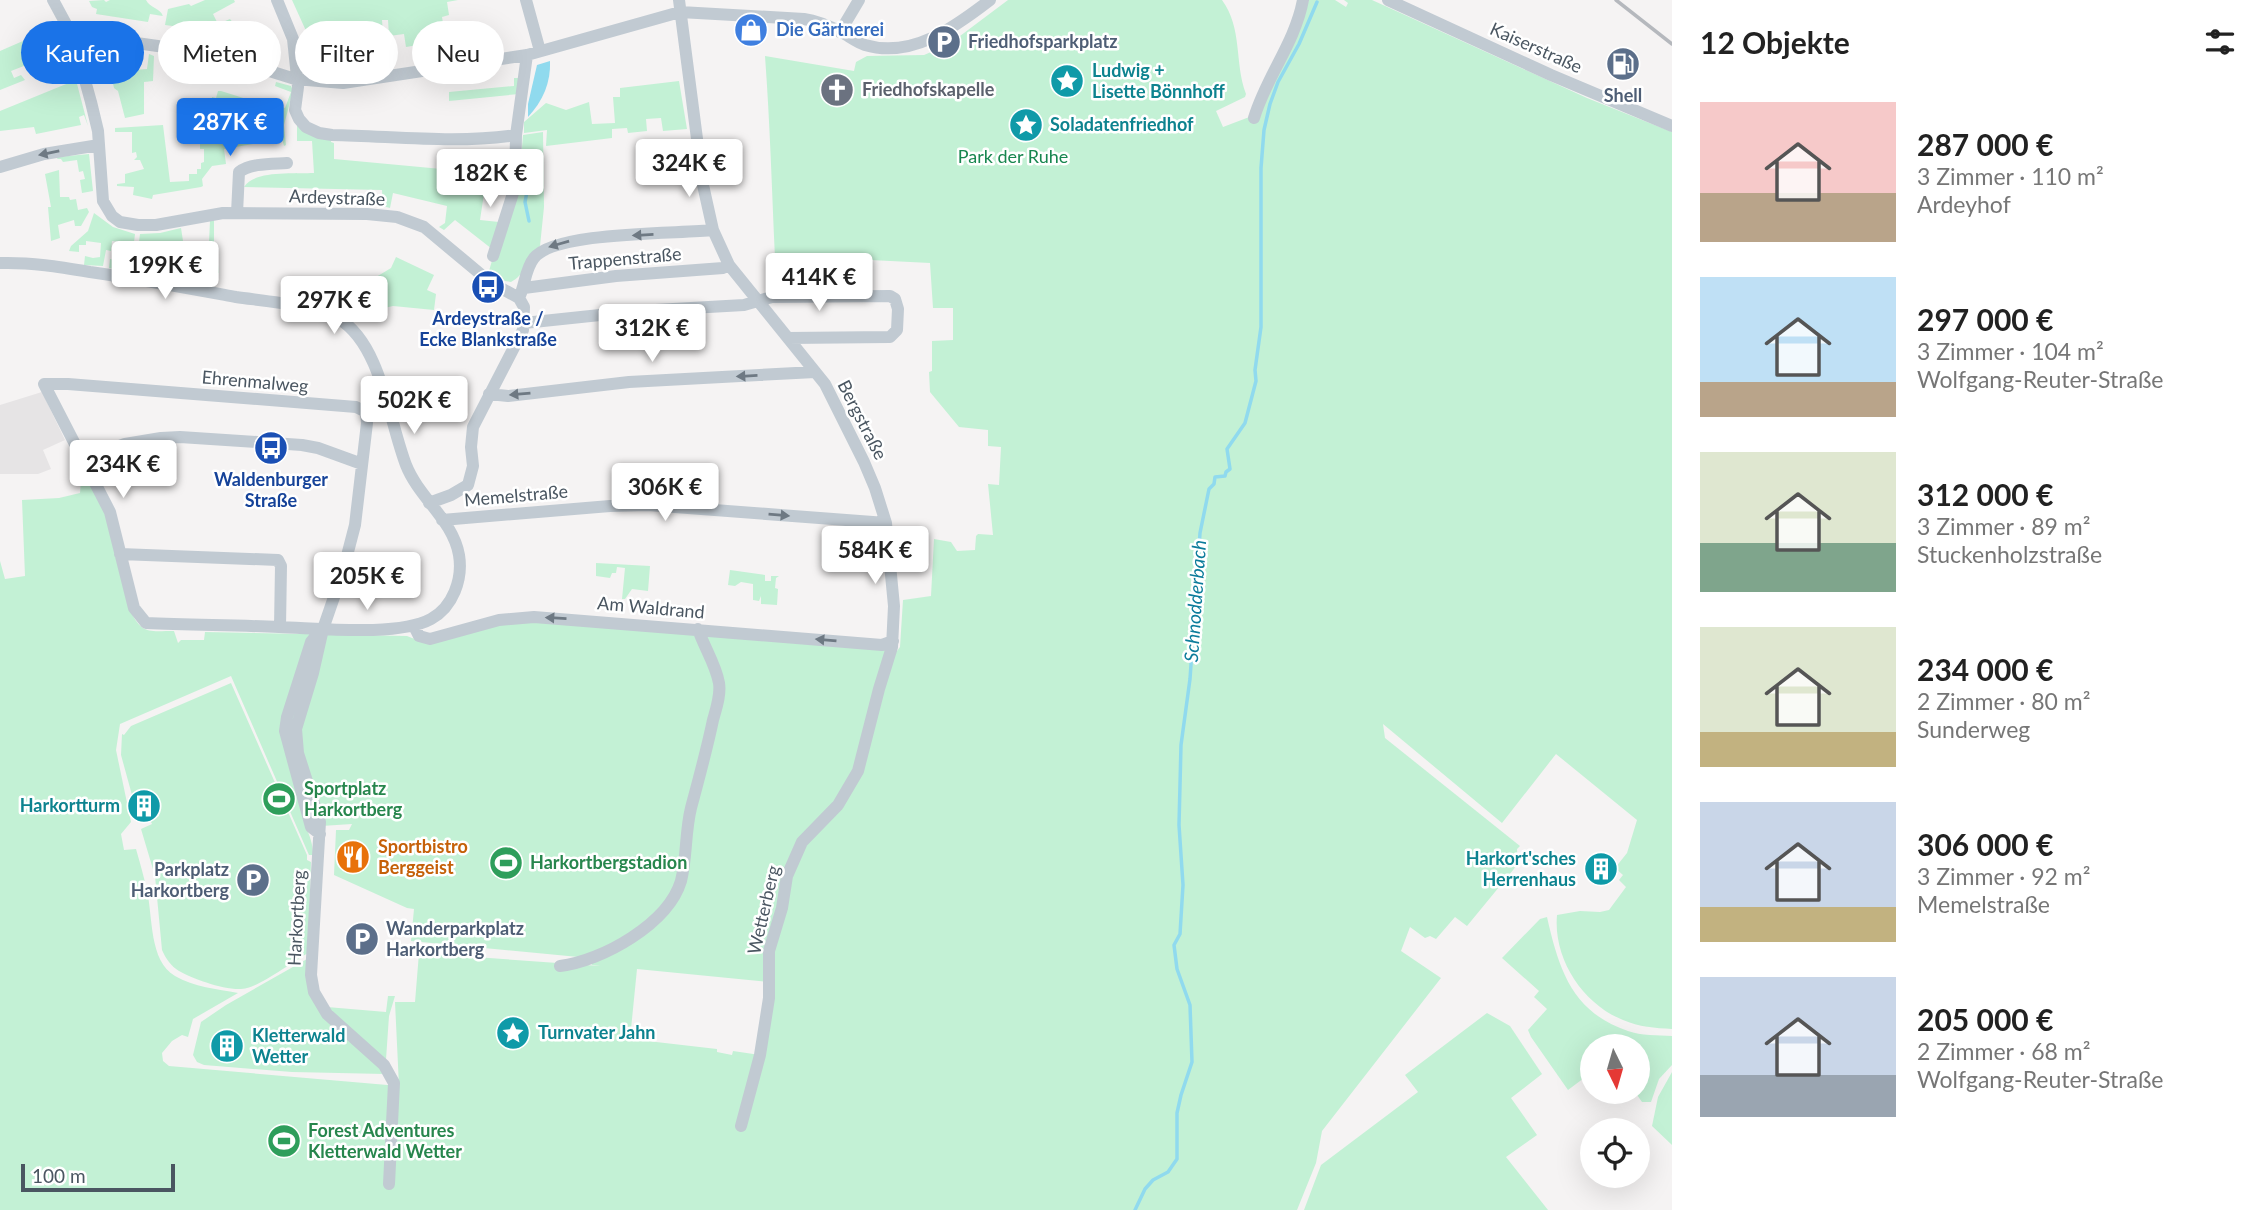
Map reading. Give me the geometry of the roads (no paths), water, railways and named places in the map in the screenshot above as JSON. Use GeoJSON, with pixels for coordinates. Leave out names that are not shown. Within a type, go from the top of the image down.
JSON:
{"type":"FeatureCollection","features":[{"type":"Feature","properties":{"kind":"street","name":"Ardeystraße"},"geometry":{"type":"LineString","coordinates":[[53,0],[64,21]]}},
{"type":"Feature","properties":{"kind":"street"},"geometry":{"type":"LineString","coordinates":[[144,44],[225,57],[295,79],[293,39],[277,0]]}},
{"type":"Feature","properties":{"kind":"street"},"geometry":{"type":"LineString","coordinates":[[493,256],[515,187],[516,135],[533,53],[526,0]]}},
{"type":"Feature","properties":{"kind":"street"},"geometry":{"type":"LineString","coordinates":[[840,32],[859,0]]}},
{"type":"Feature","properties":{"kind":"street"},"geometry":{"type":"LineString","coordinates":[[398,74],[533,53],[679,6],[815,21],[863,44],[886,47],[915,43],[952,28],[990,0]]}},
{"type":"Feature","properties":{"kind":"street"},"geometry":{"type":"LineString","coordinates":[[1254,118],[1261,95],[1289,46],[1300,19],[1303,0]]}},
{"type":"Feature","properties":{"kind":"street","name":"Kaiserstraße"},"geometry":{"type":"LineString","coordinates":[[1388,0],[1672,126]]}},
{"type":"Feature","properties":{"kind":"street","name":"Bergstraße"},"geometry":{"type":"LineString","coordinates":[[679,6],[707,207],[713,230],[729,265],[831,394],[864,462],[886,523],[894,606],[893,641]]}},
{"type":"Feature","properties":{"kind":"street","name":"Ardeystraße"},"geometry":{"type":"LineString","coordinates":[[86,84],[98,131],[103,201],[112,216],[120,222],[138,225],[210,214],[237,213],[367,214],[397,217],[417,223],[490,282],[521,293]]}},
{"type":"Feature","properties":{"kind":"street"},"geometry":{"type":"LineString","coordinates":[[297,84],[295,110],[299,119],[306,127],[319,133],[481,140],[516,135]]}},
{"type":"Feature","properties":{"kind":"street"},"geometry":{"type":"LineString","coordinates":[[0,167],[44,154],[99,145]]}},
{"type":"Feature","properties":{"kind":"street"},"geometry":{"type":"LineString","coordinates":[[237,213],[239,172],[251,167],[287,163]]}},
{"type":"Feature","properties":{"kind":"street"},"geometry":{"type":"LineString","coordinates":[[429,503],[468,485],[473,466],[473,427],[515,347],[524,323],[521,293],[530,265],[542,250],[576,240],[713,230]]}},
{"type":"Feature","properties":{"kind":"street"},"geometry":{"type":"LineString","coordinates":[[0,263],[54,266],[148,281],[305,308],[337,317],[359,335],[371,355],[411,477],[454,538],[459,555],[460,572],[454,595],[432,618],[414,626],[323,629],[146,623],[134,608],[110,512],[84,460],[125,444],[180,437],[302,445],[362,464]]}},
{"type":"Feature","properties":{"kind":"street","name":"Trappenstraße"},"geometry":{"type":"LineString","coordinates":[[521,293],[616,276],[723,268],[729,265]]}},
{"type":"Feature","properties":{"kind":"street"},"geometry":{"type":"LineString","coordinates":[[524,323],[638,311],[744,305],[772,297],[890,296],[895,299],[898,309],[897,330],[890,337],[788,338]]}},
{"type":"Feature","properties":{"kind":"street"},"geometry":{"type":"LineString","coordinates":[[489,394],[508,396],[629,382],[815,372]]}},
{"type":"Feature","properties":{"kind":"street","name":"Ehrenmalweg"},"geometry":{"type":"LineString","coordinates":[[84,460],[44,384],[356,407],[366,412],[355,525],[323,629]]}},
{"type":"Feature","properties":{"kind":"street","name":"Memelstraße"},"geometry":{"type":"LineString","coordinates":[[442,520],[648,505],[886,523]]}},
{"type":"Feature","properties":{"kind":"street"},"geometry":{"type":"LineString","coordinates":[[120,554],[278,560],[281,566],[280,627]]}},
{"type":"Feature","properties":{"kind":"street","name":"Am Waldrand"},"geometry":{"type":"LineString","coordinates":[[414,626],[419,636],[430,639],[499,620],[534,617],[882,645],[893,641]]}},
{"type":"Feature","properties":{"kind":"street","name":"Harkortberg"},"geometry":{"type":"LineString","coordinates":[[323,629],[295,737],[320,822],[311,975],[314,992],[327,1014],[384,1065],[394,1083],[389,1184]]}},
{"type":"Feature","properties":{"kind":"street"},"geometry":{"type":"LineString","coordinates":[[560,966],[588,960],[621,945],[657,918],[678,890],[684,867],[690,814],[720,686],[698,629]]}},
{"type":"Feature","properties":{"kind":"street","name":"Wetterberg"},"geometry":{"type":"LineString","coordinates":[[741,1126],[760,1055],[769,998],[769,951],[782,908],[787,876],[803,842],[838,805],[858,771],[893,641]]}},
{"type":"Feature","properties":{"kind":"water"},"geometry":{"type":"Polygon","coordinates":[[[550,61],[545,91],[528,117],[528,104],[537,65],[550,61]]]}},
{"type":"Feature","properties":{"kind":"waterway","name":"Schnodderbach"},"geometry":{"type":"LineString","coordinates":[[1135,1210],[1145,1189],[1153,1180],[1168,1172],[1177,1159],[1177,1113],[1192,1062],[1190,1005],[1177,969],[1174,945],[1180,934],[1183,885],[1179,825],[1181,745],[1190,679],[1200,533],[1209,489],[1214,484],[1215,477],[1225,476],[1230,469],[1227,449],[1245,423],[1256,381],[1261,327],[1261,168],[1264,130],[1278,82],[1299,44],[1317,2]]}},
{"type":"Feature","properties":{"kind":"waterway"},"geometry":{"type":"LineString","coordinates":[[529,182],[525,202],[529,221]]}},
{"type":"Feature","properties":{"kind":"railway"},"geometry":{"type":"LineString","coordinates":[[1616,0],[1672,44]]}},
{"type":"Feature","properties":{"kind":"place","name":"Die Gärtnerei"},"geometry":{"type":"Point","coordinates":[751,30]}},
{"type":"Feature","properties":{"kind":"place","name":"Friedhofsparkplatz"},"geometry":{"type":"Point","coordinates":[944,42]}},
{"type":"Feature","properties":{"kind":"place","name":"Shell"},"geometry":{"type":"Point","coordinates":[1623,64]}},
{"type":"Feature","properties":{"kind":"place","name":"Ludwig + Lisette Bönnhoff"},"geometry":{"type":"Point","coordinates":[1067,81]}},
{"type":"Feature","properties":{"kind":"place","name":"Friedhofskapelle"},"geometry":{"type":"Point","coordinates":[837,90]}},
{"type":"Feature","properties":{"kind":"place","name":"Soladatenfriedhof"},"geometry":{"type":"Point","coordinates":[1026,125]}},
{"type":"Feature","properties":{"kind":"place","name":"Ardeystraße / Ecke Blankstraße"},"geometry":{"type":"Point","coordinates":[488,287]}},
{"type":"Feature","properties":{"kind":"place","name":"Waldenburger Straße"},"geometry":{"type":"Point","coordinates":[271,448]}},
{"type":"Feature","properties":{"kind":"place","name":"Sportplatz Harkortberg"},"geometry":{"type":"Point","coordinates":[279,799]}},
{"type":"Feature","properties":{"kind":"place","name":"Harkortturm"},"geometry":{"type":"Point","coordinates":[144,806]}},
{"type":"Feature","properties":{"kind":"place","name":"Sportbistro Berggeist"},"geometry":{"type":"Point","coordinates":[353,857]}},
{"type":"Feature","properties":{"kind":"place","name":"Harkortbergstadion"},"geometry":{"type":"Point","coordinates":[506,863]}},
{"type":"Feature","properties":{"kind":"place","name":"Harkort'sches Herrenhaus"},"geometry":{"type":"Point","coordinates":[1601,869]}},
{"type":"Feature","properties":{"kind":"place","name":"Parkplatz Harkortberg"},"geometry":{"type":"Point","coordinates":[253,880]}},
{"type":"Feature","properties":{"kind":"place","name":"Wanderparkplatz Harkortberg"},"geometry":{"type":"Point","coordinates":[362,939]}},
{"type":"Feature","properties":{"kind":"place","name":"Turnvater Jahn"},"geometry":{"type":"Point","coordinates":[513,1033]}},
{"type":"Feature","properties":{"kind":"place","name":"Kletterwald Wetter"},"geometry":{"type":"Point","coordinates":[227,1046]}},
{"type":"Feature","properties":{"kind":"place","name":"Forest Adventures Kletterwald Wetter"},"geometry":{"type":"Point","coordinates":[284,1141]}},
{"type":"Feature","properties":{"kind":"park label","name":"Park der Ruhe"},"geometry":{"type":"Point","coordinates":[1013,157]}}]}
